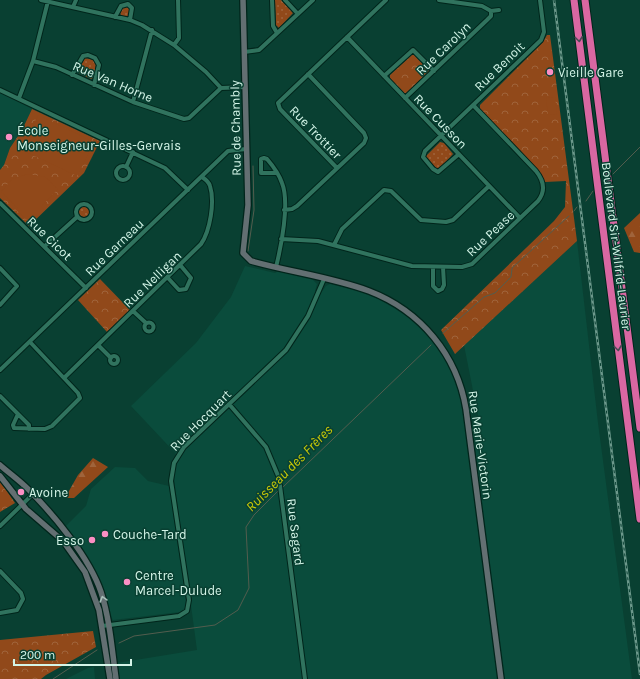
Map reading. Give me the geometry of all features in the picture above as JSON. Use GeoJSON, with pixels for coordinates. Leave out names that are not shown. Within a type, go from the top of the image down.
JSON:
{"type":"FeatureCollection","features":[{"type":"Feature","properties":{"kind":"highway","name":"Boulevard Sir-Wilfrid-Laurier"},"geometry":{"type":"LineString","coordinates":[[574,0],[640,519]]}},
{"type":"Feature","properties":{"kind":"highway","name":"Boulevard Sir-Wilfrid-Laurier"},"geometry":{"type":"LineString","coordinates":[[585,0],[640,428]]}},
{"type":"Feature","properties":{"kind":"street"},"geometry":{"type":"LineString","coordinates":[[41,0],[130,20],[152,30],[174,45],[206,72],[221,88],[245,87]]}},
{"type":"Feature","properties":{"kind":"street"},"geometry":{"type":"LineString","coordinates":[[73,7],[76,0]]}},
{"type":"Feature","properties":{"kind":"street"},"geometry":{"type":"LineString","coordinates":[[174,45],[179,38],[178,0]]}},
{"type":"Feature","properties":{"kind":"street","name":"Rue de Chambly"},"geometry":{"type":"LineString","coordinates":[[243,0],[248,205],[242,248],[244,255]]}},
{"type":"Feature","properties":{"kind":"street"},"geometry":{"type":"LineString","coordinates":[[272,0],[273,26],[277,33]]}},
{"type":"Feature","properties":{"kind":"street"},"geometry":{"type":"LineString","coordinates":[[285,0],[298,14]]}},
{"type":"Feature","properties":{"kind":"street"},"geometry":{"type":"LineString","coordinates":[[244,52],[259,50],[313,0]]}},
{"type":"Feature","properties":{"kind":"street"},"geometry":{"type":"LineString","coordinates":[[439,0],[482,6],[491,11],[499,10]]}},
{"type":"Feature","properties":{"kind":"street","name":"Rue Benoit"},"geometry":{"type":"LineString","coordinates":[[459,154],[440,171],[433,170],[424,160],[423,154],[542,39],[544,30],[540,0]]}},
{"type":"Feature","properties":{"kind":"street"},"geometry":{"type":"LineString","coordinates":[[284,210],[292,209],[297,206],[365,142],[366,135],[308,74],[382,1]]}},
{"type":"Feature","properties":{"kind":"street"},"geometry":{"type":"LineString","coordinates":[[19,98],[33,61],[48,2]]}},
{"type":"Feature","properties":{"kind":"street"},"geometry":{"type":"LineString","coordinates":[[115,17],[121,6],[128,4],[132,8],[130,20]]}},
{"type":"Feature","properties":{"kind":"street","name":"Rue Carolyn"},"geometry":{"type":"LineString","coordinates":[[405,98],[491,16],[491,11]]}},
{"type":"Feature","properties":{"kind":"street"},"geometry":{"type":"LineString","coordinates":[[133,102],[152,30]]}},
{"type":"Feature","properties":{"kind":"street","name":"Rue Cusson"},"geometry":{"type":"LineString","coordinates":[[347,37],[520,218]]}},
{"type":"Feature","properties":{"kind":"street"},"geometry":{"type":"LineString","coordinates":[[384,76],[414,50],[434,71]]}},
{"type":"Feature","properties":{"kind":"street"},"geometry":{"type":"LineString","coordinates":[[72,75],[82,57],[86,55],[95,58],[99,65],[94,85]]}},
{"type":"Feature","properties":{"kind":"street","name":"Rue Van Horne"},"geometry":{"type":"LineString","coordinates":[[33,61],[54,66],[133,102],[185,119],[221,88]]}},
{"type":"Feature","properties":{"kind":"street","name":"Rue Trottier"},"geometry":{"type":"LineString","coordinates":[[308,74],[280,100],[278,107],[337,168]]}},
{"type":"Feature","properties":{"kind":"street"},"geometry":{"type":"LineString","coordinates":[[0,90],[168,169],[188,190]]}},
{"type":"Feature","properties":{"kind":"street","name":"Rue Pease"},"geometry":{"type":"LineString","coordinates":[[281,240],[316,241],[410,266],[464,267],[470,265],[542,196],[544,188],[542,180],[536,171],[473,105]]}},
{"type":"Feature","properties":{"kind":"street","name":"Rue Garneau"},"geometry":{"type":"LineString","coordinates":[[0,370],[230,150],[246,149]]}},
{"type":"Feature","properties":{"kind":"street"},"geometry":{"type":"LineString","coordinates":[[126,167],[133,152]]}},
{"type":"Feature","properties":{"kind":"street"},"geometry":{"type":"LineString","coordinates":[[276,173],[261,173],[261,159],[266,158],[276,173],[284,187],[284,210],[276,267]]}},
{"type":"Feature","properties":{"kind":"street","name":"Rue Nelligan"},"geometry":{"type":"LineString","coordinates":[[64,378],[200,247],[209,227],[211,215],[210,188],[202,176]]}},
{"type":"Feature","properties":{"kind":"street"},"geometry":{"type":"LineString","coordinates":[[334,246],[342,229],[384,190],[391,190],[421,220],[446,222],[455,220],[489,186]]}},
{"type":"Feature","properties":{"kind":"street","name":"Rue Cicot"},"geometry":{"type":"LineString","coordinates":[[0,203],[86,288]]}},
{"type":"Feature","properties":{"kind":"street"},"geometry":{"type":"LineString","coordinates":[[45,246],[77,217]]}},
{"type":"Feature","properties":{"kind":"street","name":"Rue Marie-Victorin"},"geometry":{"type":"LineString","coordinates":[[244,255],[250,260],[369,291],[387,299],[404,309],[420,322],[435,338],[448,356],[458,375],[466,409],[501,679]]}},
{"type":"Feature","properties":{"kind":"street"},"geometry":{"type":"LineString","coordinates":[[168,278],[180,290],[186,289],[191,278],[181,266]]}},
{"type":"Feature","properties":{"kind":"street"},"geometry":{"type":"LineString","coordinates":[[433,267],[433,286],[438,291],[442,289],[444,285],[443,267]]}},
{"type":"Feature","properties":{"kind":"street"},"geometry":{"type":"LineString","coordinates":[[0,268],[17,286],[0,305]]}},
{"type":"Feature","properties":{"kind":"street","name":"Rue Hocquart"},"geometry":{"type":"LineString","coordinates":[[102,626],[181,615],[188,609],[189,600],[171,484],[172,469],[176,457],[182,449],[290,344],[308,316],[324,279]]}},
{"type":"Feature","properties":{"kind":"street"},"geometry":{"type":"LineString","coordinates":[[133,311],[146,324]]}},
{"type":"Feature","properties":{"kind":"street"},"geometry":{"type":"LineString","coordinates":[[18,414],[13,427],[29,429],[49,428],[79,400],[78,393],[30,342]]}},
{"type":"Feature","properties":{"kind":"street"},"geometry":{"type":"LineString","coordinates":[[98,344],[111,358]]}},
{"type":"Feature","properties":{"kind":"street"},"geometry":{"type":"LineString","coordinates":[[0,396],[29,425],[29,429]]}},
{"type":"Feature","properties":{"kind":"street","name":"Rue Sagard"},"geometry":{"type":"LineString","coordinates":[[229,404],[266,448],[274,462],[279,478],[305,679]]}},
{"type":"Feature","properties":{"kind":"street"},"geometry":{"type":"LineString","coordinates":[[0,465],[33,494],[81,560],[100,592],[108,625],[116,679]]}},
{"type":"Feature","properties":{"kind":"street"},"geometry":{"type":"LineString","coordinates":[[0,476],[22,505],[59,537],[81,560],[93,589],[102,626],[110,679]]}},
{"type":"Feature","properties":{"kind":"street"},"geometry":{"type":"LineString","coordinates":[[0,526],[33,494]]}},
{"type":"Feature","properties":{"kind":"street"},"geometry":{"type":"LineString","coordinates":[[0,571],[22,594],[23,599],[17,610],[0,613]]}},
{"type":"Feature","properties":{"kind":"shaded area","name":"École Monseigneur-Gilles-Gervais"},"geometry":{"type":"Polygon","coordinates":[[[0,93],[32,109],[22,130],[10,148],[4,165],[0,170],[0,93]]]}},
{"type":"Feature","properties":{"kind":"shaded area"},"geometry":{"type":"Polygon","coordinates":[[[577,241],[598,423],[632,679],[120,679],[117,663],[197,650],[174,479],[175,468],[179,457],[131,406],[196,343],[231,297],[245,266],[275,273],[279,271],[312,279],[317,284],[315,291],[321,293],[326,286],[330,284],[359,291],[379,299],[407,316],[429,336],[452,370],[459,389],[465,428],[480,426],[464,345],[577,241]]]}},
{"type":"Feature","properties":{"kind":"shaded area"},"geometry":{"type":"Polygon","coordinates":[[[115,467],[135,468],[148,481],[169,486],[186,601],[185,608],[180,612],[113,620],[95,571],[84,552],[64,528],[86,506],[91,489],[115,467]]]}},
{"type":"Feature","properties":{"kind":"shaded area"},"geometry":{"type":"Polygon","coordinates":[[[94,667],[95,679],[66,679],[88,668],[94,667]]]}},
{"type":"Feature","properties":{"kind":"green space"},"geometry":{"type":"Polygon","coordinates":[[[275,0],[281,0],[293,13],[279,28],[276,25],[275,0]]]}},
{"type":"Feature","properties":{"kind":"green space"},"geometry":{"type":"Polygon","coordinates":[[[123,7],[127,7],[130,12],[127,17],[123,17],[120,14],[120,10],[123,7]]]}},
{"type":"Feature","properties":{"kind":"green space"},"geometry":{"type":"Polygon","coordinates":[[[547,35],[550,35],[577,241],[455,354],[441,330],[554,221],[565,207],[566,181],[545,182],[538,170],[480,109],[480,105],[543,42],[547,35]]]}},
{"type":"Feature","properties":{"kind":"green space"},"geometry":{"type":"Polygon","coordinates":[[[413,54],[429,71],[407,93],[404,93],[390,79],[390,75],[413,54]]]}},
{"type":"Feature","properties":{"kind":"green space"},"geometry":{"type":"Polygon","coordinates":[[[85,58],[94,60],[96,63],[94,77],[91,79],[77,72],[85,58]]]}},
{"type":"Feature","properties":{"kind":"green space"},"geometry":{"type":"Polygon","coordinates":[[[555,97],[557,114],[548,115],[546,98],[555,97]]]}},
{"type":"Feature","properties":{"kind":"green space"},"geometry":{"type":"Polygon","coordinates":[[[32,109],[100,141],[84,173],[29,226],[0,198],[0,170],[4,165],[10,148],[22,130],[32,109]]]}},
{"type":"Feature","properties":{"kind":"green space"},"geometry":{"type":"Polygon","coordinates":[[[38,115],[94,142],[77,176],[22,150],[38,115]]]}},
{"type":"Feature","properties":{"kind":"green space"},"geometry":{"type":"Polygon","coordinates":[[[440,142],[444,143],[453,154],[440,168],[437,169],[426,158],[426,156],[440,142]]]}},
{"type":"Feature","properties":{"kind":"green space"},"geometry":{"type":"Polygon","coordinates":[[[28,174],[45,177],[58,189],[41,207],[44,209],[34,219],[27,220],[16,210],[18,208],[1,192],[12,179],[28,174]]]}},
{"type":"Feature","properties":{"kind":"green space"},"geometry":{"type":"Polygon","coordinates":[[[84,207],[89,212],[84,217],[79,212],[84,207]]]}},
{"type":"Feature","properties":{"kind":"green space"},"geometry":{"type":"Polygon","coordinates":[[[640,213],[640,253],[634,252],[624,228],[640,213]]]}},
{"type":"Feature","properties":{"kind":"green space"},"geometry":{"type":"Polygon","coordinates":[[[100,279],[130,310],[107,332],[78,300],[100,279]]]}},
{"type":"Feature","properties":{"kind":"green space"},"geometry":{"type":"Polygon","coordinates":[[[93,458],[108,467],[74,498],[65,498],[78,475],[93,458]]]}},
{"type":"Feature","properties":{"kind":"green space"},"geometry":{"type":"Polygon","coordinates":[[[0,481],[15,503],[0,512],[0,481]]]}},
{"type":"Feature","properties":{"kind":"green space"},"geometry":{"type":"Polygon","coordinates":[[[93,631],[96,647],[41,679],[0,679],[0,640],[93,631]]]}},
{"type":"Feature","properties":{"kind":"waterway","name":"Ruisseau des Frères"},"geometry":{"type":"LineString","coordinates":[[613,174],[640,147]]}},
{"type":"Feature","properties":{"kind":"waterway"},"geometry":{"type":"LineString","coordinates":[[248,251],[254,210],[253,166]]}},
{"type":"Feature","properties":{"kind":"waterway","name":"Ruisseau des Frères"},"geometry":{"type":"LineString","coordinates":[[586,201],[593,191]]}},
{"type":"Feature","properties":{"kind":"waterway","name":"Ruisseau des Frères"},"geometry":{"type":"LineString","coordinates":[[574,211],[577,207]]}},
{"type":"Feature","properties":{"kind":"waterway","name":"Ruisseau des Frères"},"geometry":{"type":"LineString","coordinates":[[443,333],[484,297],[495,293],[511,277],[512,268],[569,216]]}},
{"type":"Feature","properties":{"kind":"waterway","name":"Ruisseau des Frères"},"geometry":{"type":"LineString","coordinates":[[282,488],[431,345]]}},
{"type":"Feature","properties":{"kind":"waterway","name":"Ruisseau des Frères"},"geometry":{"type":"LineString","coordinates":[[119,643],[134,636],[215,625],[238,610],[249,588],[246,527],[254,515],[279,490]]}},
{"type":"Feature","properties":{"kind":"waterway","name":"Ruisseau des Frères"},"geometry":{"type":"LineString","coordinates":[[53,679],[97,650]]}},
{"type":"Feature","properties":{"kind":"railway"},"geometry":{"type":"LineString","coordinates":[[554,0],[640,674]]}},
{"type":"Feature","properties":{"kind":"place","name":"Vieille Gare"},"geometry":{"type":"Point","coordinates":[550,72]}},
{"type":"Feature","properties":{"kind":"place","name":"École Monseigneur-Gilles-Gervais"},"geometry":{"type":"Point","coordinates":[9,137]}},
{"type":"Feature","properties":{"kind":"place","name":"Avoine"},"geometry":{"type":"Point","coordinates":[21,492]}},
{"type":"Feature","properties":{"kind":"place","name":"Couche-Tard"},"geometry":{"type":"Point","coordinates":[105,534]}},
{"type":"Feature","properties":{"kind":"place","name":"Esso"},"geometry":{"type":"Point","coordinates":[92,540]}},
{"type":"Feature","properties":{"kind":"place","name":"Centre Marcel-Dulude"},"geometry":{"type":"Point","coordinates":[127,582]}}]}
